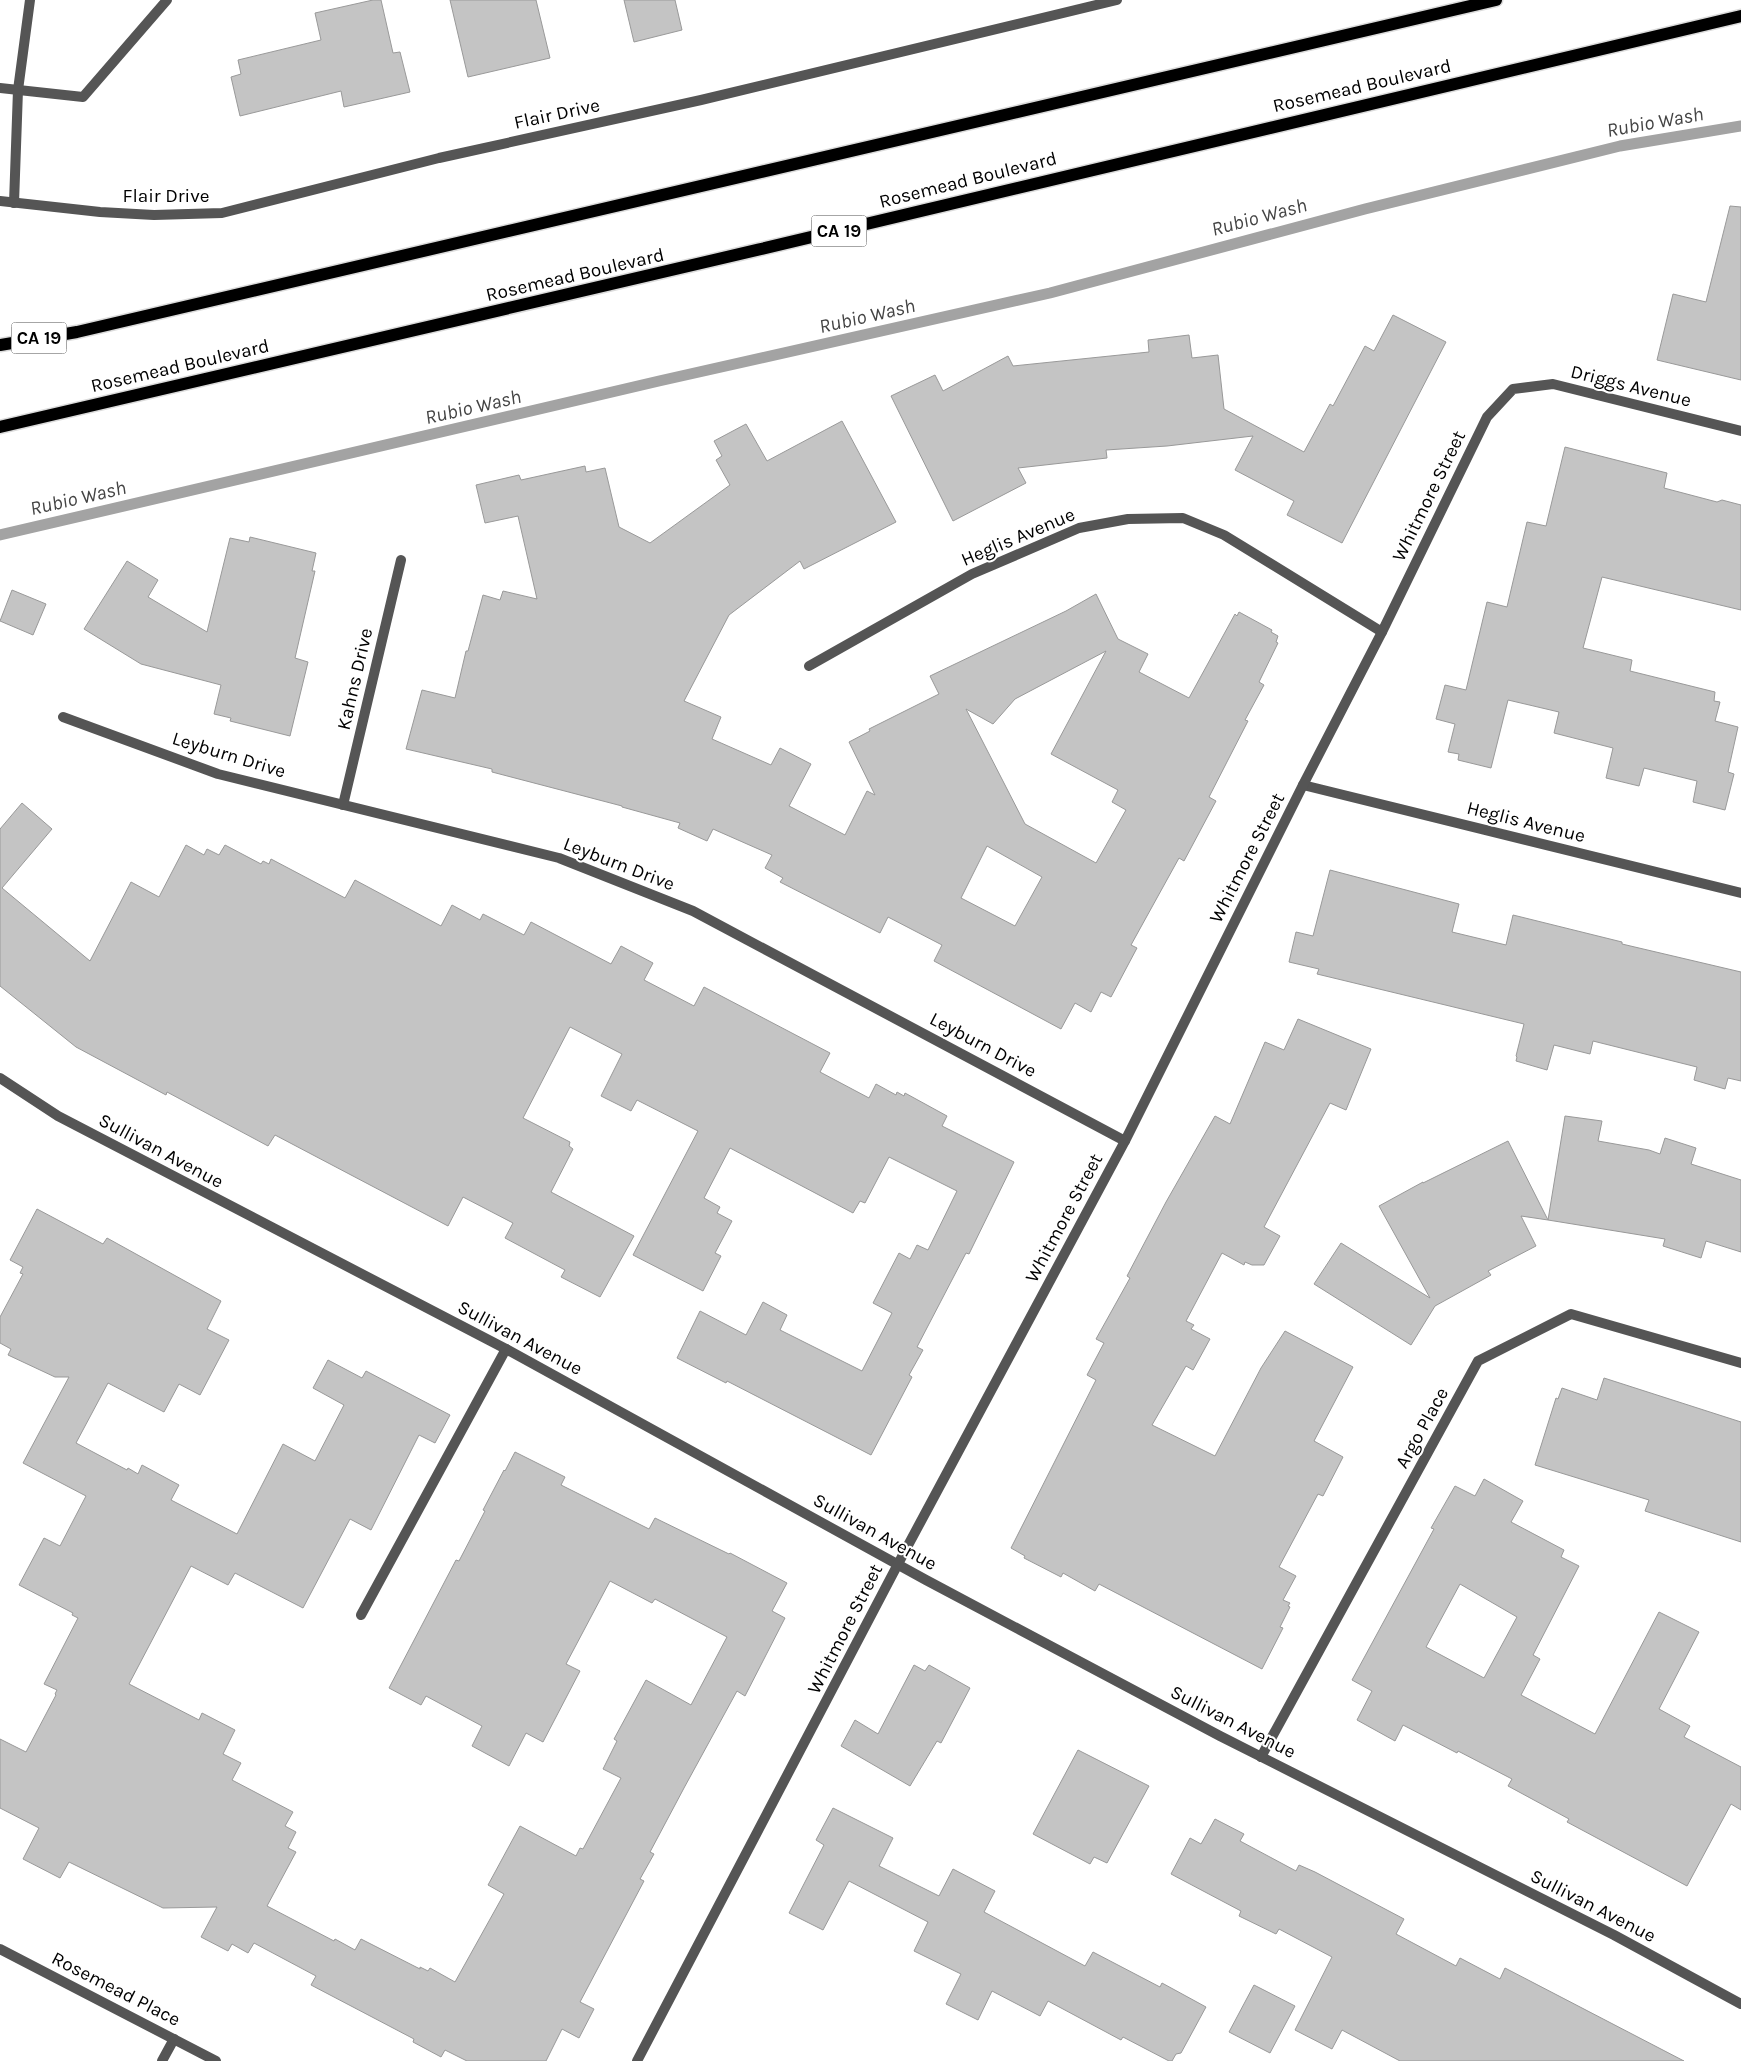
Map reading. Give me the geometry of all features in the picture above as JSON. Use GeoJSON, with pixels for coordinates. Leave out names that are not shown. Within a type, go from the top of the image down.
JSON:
{"type":"FeatureCollection","features":[{"type":"Feature","properties":{"kind":"main road","name":"CA 19"},"geometry":{"type":"LineString","coordinates":[[0,345],[77,332],[1496,0]]}},
{"type":"Feature","properties":{"kind":"main road","name":"Rosemead Boulevard"},"geometry":{"type":"LineString","coordinates":[[0,427],[595,290],[1206,142],[1741,16]]}},
{"type":"Feature","properties":{"kind":"street"},"geometry":{"type":"LineString","coordinates":[[14,203],[18,90],[30,0]]}},
{"type":"Feature","properties":{"kind":"street"},"geometry":{"type":"LineString","coordinates":[[0,88],[83,97],[167,0]]}},
{"type":"Feature","properties":{"kind":"street","name":"Flair Drive"},"geometry":{"type":"LineString","coordinates":[[0,201],[100,212],[154,215],[222,213],[439,158],[711,98],[1117,0]]}},
{"type":"Feature","properties":{"kind":"street","name":"Driggs Avenue"},"geometry":{"type":"LineString","coordinates":[[1513,390],[1553,384],[1741,431]]}},
{"type":"Feature","properties":{"kind":"street","name":"Whitmore Street"},"geometry":{"type":"LineString","coordinates":[[637,2061],[898,1564],[1125,1141],[1303,785],[1382,632],[1487,417],[1513,390]]}},
{"type":"Feature","properties":{"kind":"street","name":"Heglis Avenue"},"geometry":{"type":"LineString","coordinates":[[809,666],[972,574],[1080,528],[1128,519],[1182,518],[1224,535],[1382,632]]}},
{"type":"Feature","properties":{"kind":"street","name":"Kahns Drive"},"geometry":{"type":"LineString","coordinates":[[343,806],[401,560]]}},
{"type":"Feature","properties":{"kind":"street","name":"Leyburn Drive"},"geometry":{"type":"LineString","coordinates":[[63,717],[218,774],[559,858],[693,910],[1125,1141]]}},
{"type":"Feature","properties":{"kind":"street","name":"Heglis Avenue"},"geometry":{"type":"LineString","coordinates":[[1303,785],[1741,893]]}},
{"type":"Feature","properties":{"kind":"street","name":"Sullivan Avenue"},"geometry":{"type":"LineString","coordinates":[[0,1078],[58,1116],[506,1350],[898,1564],[1261,1757],[1605,1931],[1741,2004]]}},
{"type":"Feature","properties":{"kind":"street","name":"Argo Place"},"geometry":{"type":"LineString","coordinates":[[1261,1757],[1478,1361],[1571,1314],[1741,1362]]}},
{"type":"Feature","properties":{"kind":"street"},"geometry":{"type":"LineString","coordinates":[[361,1615],[506,1350]]}},
{"type":"Feature","properties":{"kind":"street","name":"Rosemead Place"},"geometry":{"type":"LineString","coordinates":[[0,1949],[216,2061]]}},
{"type":"Feature","properties":{"kind":"street"},"geometry":{"type":"LineString","coordinates":[[162,2061],[174,2039]]}},
{"type":"Feature","properties":{"kind":"building"},"geometry":{"type":"Polygon","coordinates":[[[373,0],[381,0],[393,53],[400,52],[410,92],[344,107],[341,91],[240,116],[231,77],[241,74],[238,60],[321,40],[315,13],[373,0]]]}},
{"type":"Feature","properties":{"kind":"building"},"geometry":{"type":"Polygon","coordinates":[[[450,0],[536,0],[550,58],[468,77],[450,0]]]}},
{"type":"Feature","properties":{"kind":"building"},"geometry":{"type":"Polygon","coordinates":[[[624,0],[675,0],[682,30],[634,42],[624,0]]]}},
{"type":"Feature","properties":{"kind":"building"},"geometry":{"type":"Polygon","coordinates":[[[1730,206],[1741,207],[1741,380],[1657,360],[1673,294],[1706,302],[1730,206]]]}},
{"type":"Feature","properties":{"kind":"building"},"geometry":{"type":"Polygon","coordinates":[[[1393,315],[1446,342],[1342,543],[1287,515],[1294,501],[1235,470],[1253,436],[1167,446],[1106,450],[1107,458],[1018,468],[1026,483],[953,521],[891,396],[935,375],[943,391],[1008,356],[1013,366],[1149,352],[1148,340],[1189,335],[1192,358],[1218,355],[1224,409],[1304,452],[1330,404],[1333,406],[1365,346],[1374,351],[1393,315]]]}},
{"type":"Feature","properties":{"kind":"building"},"geometry":{"type":"Polygon","coordinates":[[[842,421],[896,522],[804,569],[800,561],[729,615],[684,701],[721,717],[712,739],[771,765],[780,748],[811,764],[789,806],[845,835],[867,791],[875,795],[849,742],[870,731],[869,729],[939,694],[930,676],[1066,611],[1096,594],[1118,639],[1148,654],[1139,672],[1189,698],[1235,614],[1237,616],[1239,612],[1272,630],[1271,632],[1278,636],[1276,642],[1278,643],[1259,682],[1264,685],[1245,720],[1248,721],[1209,797],[1216,801],[1184,861],[1179,858],[1131,945],[1137,948],[1111,997],[1101,992],[1091,1012],[1075,1003],[1061,1029],[934,961],[942,945],[888,917],[880,933],[780,882],[783,878],[765,868],[772,855],[713,829],[707,841],[678,828],[680,823],[492,772],[492,769],[406,749],[422,690],[455,698],[466,651],[468,651],[483,595],[500,600],[503,591],[537,599],[518,516],[485,523],[476,485],[519,475],[521,480],[585,466],[586,472],[605,468],[619,527],[650,543],[730,485],[716,460],[722,456],[714,441],[746,424],[767,461],[842,421]],[[1106,651],[1015,699],[993,724],[966,709],[1025,824],[1096,863],[1126,810],[1112,802],[1118,790],[1051,754],[1106,651]],[[987,846],[961,898],[1015,926],[1042,877],[987,846]]]}},
{"type":"Feature","properties":{"kind":"building"},"geometry":{"type":"Polygon","coordinates":[[[1565,447],[1667,473],[1664,488],[1717,502],[1722,500],[1741,505],[1741,610],[1602,577],[1583,648],[1632,660],[1630,671],[1715,692],[1714,701],[1720,702],[1715,721],[1738,727],[1728,772],[1734,774],[1725,810],[1693,802],[1697,781],[1644,768],[1639,786],[1606,778],[1613,748],[1554,733],[1559,712],[1508,700],[1491,768],[1458,760],[1459,754],[1448,752],[1455,724],[1436,719],[1445,685],[1466,690],[1487,602],[1507,607],[1527,522],[1546,526],[1565,447]]]}},
{"type":"Feature","properties":{"kind":"building"},"geometry":{"type":"Polygon","coordinates":[[[250,537],[316,553],[312,571],[315,571],[295,658],[308,662],[290,736],[230,721],[231,718],[214,714],[221,685],[141,664],[84,629],[127,561],[158,580],[148,597],[207,632],[230,538],[249,542],[250,537]]]}},
{"type":"Feature","properties":{"kind":"building"},"geometry":{"type":"Polygon","coordinates":[[[12,590],[46,604],[33,635],[0,621],[12,590]]]}},
{"type":"Feature","properties":{"kind":"building"},"geometry":{"type":"Polygon","coordinates":[[[22,803],[52,829],[2,888],[90,961],[131,882],[159,897],[186,845],[204,855],[207,849],[219,855],[225,845],[261,864],[263,861],[269,864],[271,859],[345,898],[355,880],[441,926],[452,905],[480,920],[483,914],[524,935],[531,922],[611,964],[621,946],[653,963],[644,980],[694,1006],[704,987],[830,1053],[820,1072],[869,1098],[876,1084],[896,1095],[897,1092],[904,1096],[905,1093],[947,1116],[942,1126],[1014,1162],[969,1254],[966,1253],[917,1347],[923,1350],[909,1375],[912,1377],[871,1455],[727,1381],[726,1383],[677,1358],[700,1311],[746,1335],[763,1302],[787,1315],[780,1330],[862,1371],[892,1313],[873,1303],[899,1253],[910,1259],[917,1245],[928,1250],[957,1191],[889,1157],[865,1203],[860,1201],[853,1213],[730,1148],[704,1198],[720,1207],[717,1213],[732,1221],[715,1253],[721,1256],[703,1291],[633,1255],[698,1131],[637,1100],[631,1111],[601,1096],[622,1054],[570,1027],[523,1118],[570,1142],[569,1146],[573,1149],[551,1192],[634,1236],[600,1297],[561,1277],[565,1270],[505,1238],[513,1223],[463,1197],[448,1226],[275,1135],[268,1146],[167,1092],[166,1095],[76,1047],[0,986],[0,829],[22,803]]]}},
{"type":"Feature","properties":{"kind":"building"},"geometry":{"type":"Polygon","coordinates":[[[1330,870],[1459,904],[1452,932],[1506,945],[1513,915],[1622,942],[1622,944],[1741,972],[1741,1081],[1728,1078],[1725,1089],[1694,1080],[1697,1067],[1593,1041],[1590,1054],[1554,1045],[1547,1070],[1516,1061],[1524,1024],[1317,974],[1319,969],[1289,962],[1296,932],[1313,936],[1330,870]]]}},
{"type":"Feature","properties":{"kind":"building"},"geometry":{"type":"Polygon","coordinates":[[[1298,1019],[1371,1049],[1346,1110],[1330,1103],[1264,1227],[1280,1236],[1264,1265],[1252,1265],[1245,1262],[1244,1265],[1222,1253],[1186,1321],[1194,1325],[1191,1329],[1210,1339],[1193,1370],[1186,1366],[1152,1425],[1215,1456],[1261,1368],[1285,1331],[1353,1367],[1314,1441],[1343,1457],[1323,1496],[1318,1494],[1279,1567],[1296,1576],[1283,1600],[1290,1603],[1288,1606],[1290,1607],[1280,1627],[1283,1628],[1262,1669],[1099,1584],[1095,1591],[1063,1573],[1061,1577],[1024,1558],[1025,1556],[1011,1548],[1096,1380],[1087,1375],[1104,1343],[1096,1339],[1130,1278],[1127,1276],[1166,1202],[1215,1116],[1230,1124],[1265,1042],[1284,1050],[1298,1019]]]}},
{"type":"Feature","properties":{"kind":"building"},"geometry":{"type":"Polygon","coordinates":[[[1565,1116],[1602,1121],[1598,1141],[1649,1150],[1660,1154],[1665,1138],[1696,1148],[1691,1164],[1741,1180],[1741,1252],[1706,1241],[1701,1258],[1663,1246],[1665,1239],[1548,1220],[1565,1116]]]}},
{"type":"Feature","properties":{"kind":"building"},"geometry":{"type":"Polygon","coordinates":[[[1508,1141],[1548,1220],[1521,1216],[1536,1246],[1488,1271],[1491,1275],[1435,1306],[1411,1345],[1314,1284],[1341,1243],[1430,1298],[1379,1206],[1423,1182],[1508,1141]]]}},
{"type":"Feature","properties":{"kind":"building"},"geometry":{"type":"Polygon","coordinates":[[[37,1209],[103,1244],[107,1238],[221,1301],[207,1329],[229,1340],[200,1395],[179,1384],[164,1412],[108,1383],[76,1443],[127,1470],[128,1468],[138,1474],[142,1465],[179,1485],[171,1500],[237,1534],[283,1444],[315,1461],[344,1405],[313,1388],[328,1360],[362,1378],[366,1371],[450,1415],[435,1443],[419,1435],[371,1530],[350,1519],[303,1608],[235,1573],[228,1585],[191,1566],[129,1684],[199,1720],[202,1713],[235,1730],[223,1754],[241,1763],[232,1780],[293,1812],[285,1826],[296,1832],[288,1848],[296,1852],[267,1906],[334,1941],[335,1939],[355,1950],[361,1939],[420,1969],[420,1967],[428,1971],[430,1968],[455,1982],[504,1894],[488,1885],[520,1826],[576,1856],[580,1848],[583,1849],[621,1778],[603,1769],[617,1741],[614,1739],[646,1680],[691,1705],[727,1637],[655,1599],[652,1603],[610,1581],[566,1664],[580,1671],[543,1742],[526,1733],[509,1766],[472,1746],[482,1726],[426,1696],[421,1705],[389,1688],[456,1560],[459,1561],[485,1511],[483,1510],[515,1452],[565,1477],[561,1485],[649,1529],[655,1518],[730,1553],[787,1583],[772,1611],[785,1618],[745,1696],[737,1691],[684,1788],[650,1852],[654,1854],[640,1879],[644,1881],[580,2002],[594,2009],[579,2038],[562,2029],[546,2061],[467,2061],[445,2050],[441,2057],[413,2042],[414,2039],[311,1985],[316,1976],[254,1943],[248,1953],[232,1944],[228,1951],[201,1937],[217,1907],[163,1908],[69,1862],[60,1878],[23,1859],[39,1828],[0,1808],[0,1739],[26,1752],[56,1695],[57,1690],[44,1684],[78,1618],[72,1615],[73,1613],[19,1585],[44,1538],[60,1546],[86,1496],[23,1463],[69,1377],[55,1377],[8,1355],[11,1349],[0,1343],[0,1317],[23,1274],[20,1273],[23,1267],[10,1260],[37,1209]]]}},
{"type":"Feature","properties":{"kind":"building"},"geometry":{"type":"Polygon","coordinates":[[[1604,1378],[1741,1422],[1741,1542],[1645,1511],[1649,1500],[1535,1465],[1556,1398],[1558,1399],[1562,1388],[1597,1400],[1604,1378]]]}},
{"type":"Feature","properties":{"kind":"building"},"geometry":{"type":"Polygon","coordinates":[[[1484,1479],[1523,1501],[1511,1522],[1564,1550],[1561,1557],[1579,1566],[1533,1655],[1540,1659],[1521,1695],[1595,1734],[1659,1612],[1699,1632],[1659,1709],[1690,1726],[1684,1737],[1741,1767],[1741,1810],[1731,1804],[1687,1886],[1567,1822],[1569,1819],[1508,1786],[1512,1779],[1458,1751],[1457,1753],[1403,1725],[1395,1741],[1357,1720],[1372,1691],[1352,1680],[1434,1529],[1431,1528],[1455,1486],[1475,1496],[1484,1479]],[[1460,1584],[1426,1647],[1484,1678],[1517,1617],[1460,1584]]]}},
{"type":"Feature","properties":{"kind":"building"},"geometry":{"type":"Polygon","coordinates":[[[914,1665],[925,1671],[929,1665],[970,1688],[941,1743],[937,1741],[910,1786],[841,1746],[855,1720],[878,1734],[914,1665]]]}},
{"type":"Feature","properties":{"kind":"building"},"geometry":{"type":"Polygon","coordinates":[[[1078,1750],[1149,1786],[1107,1863],[1094,1857],[1090,1864],[1033,1834],[1078,1750]]]}},
{"type":"Feature","properties":{"kind":"building"},"geometry":{"type":"Polygon","coordinates":[[[833,1808],[893,1838],[879,1866],[939,1896],[953,1869],[995,1891],[984,1912],[1085,1966],[1093,1952],[1160,1987],[1162,1983],[1206,2007],[1181,2053],[1176,2054],[1172,2061],[1169,2061],[1123,2037],[1121,2040],[1048,2001],[1040,2016],[992,1991],[978,2020],[946,2004],[961,1974],[914,1951],[928,1922],[849,1881],[823,1930],[789,1913],[824,1845],[816,1840],[833,1808]]]}},
{"type":"Feature","properties":{"kind":"building"},"geometry":{"type":"Polygon","coordinates":[[[1215,1819],[1244,1834],[1240,1841],[1296,1871],[1299,1865],[1315,1872],[1404,1919],[1396,1934],[1456,1966],[1460,1958],[1500,1979],[1505,1968],[1684,2061],[1400,2061],[1342,2030],[1332,2049],[1295,2030],[1332,1957],[1279,1929],[1276,1934],[1239,1916],[1241,1911],[1171,1874],[1190,1838],[1201,1844],[1215,1819]]]}},
{"type":"Feature","properties":{"kind":"building"},"geometry":{"type":"Polygon","coordinates":[[[1254,1985],[1295,2006],[1270,2053],[1229,2032],[1254,1985]]]}},
{"type":"Feature","properties":{"kind":"waterway","name":"Rubio Wash"},"geometry":{"type":"LineString","coordinates":[[0,535],[659,381],[1050,293],[1365,209],[1620,146],[1741,126]]}}]}
